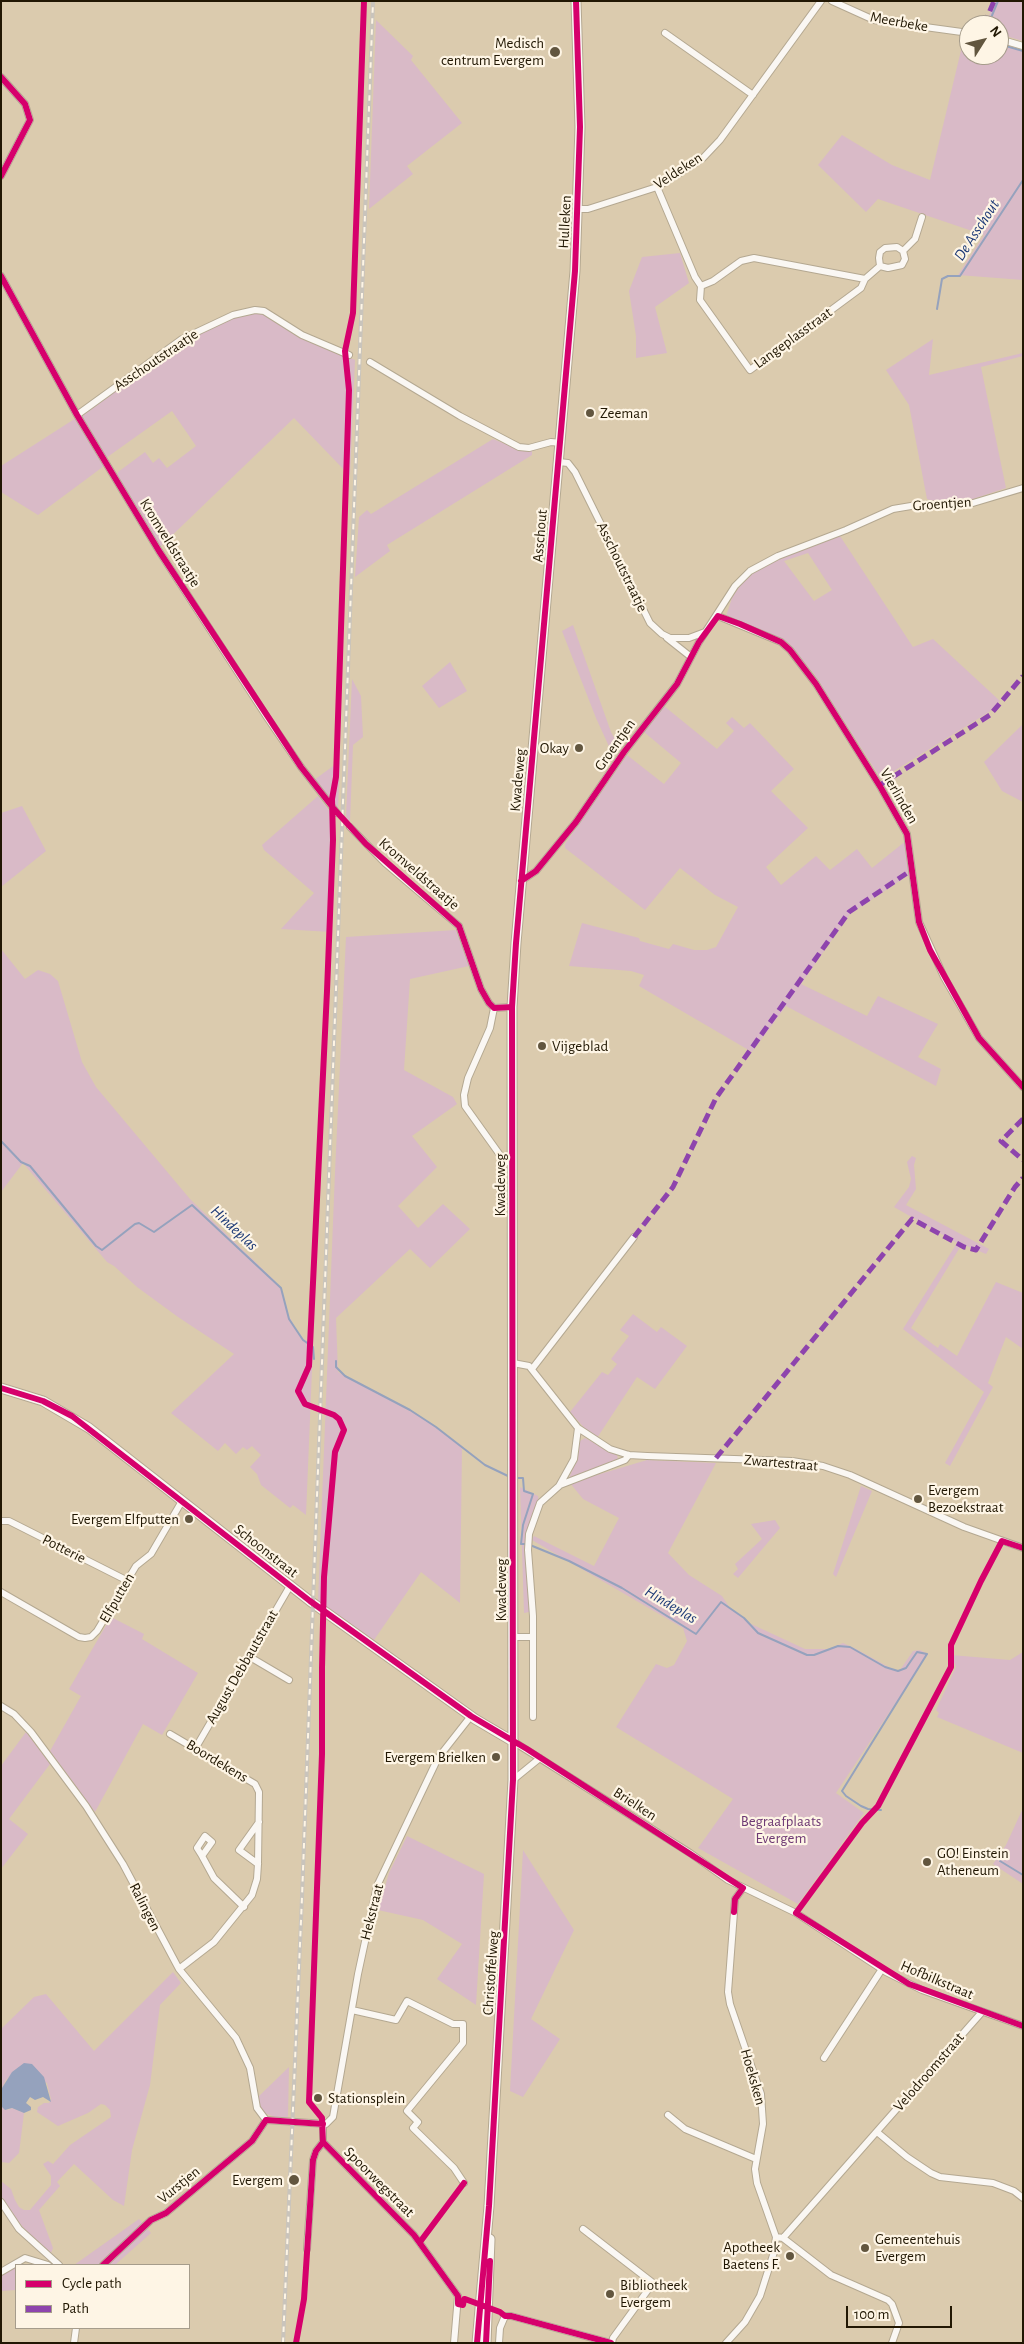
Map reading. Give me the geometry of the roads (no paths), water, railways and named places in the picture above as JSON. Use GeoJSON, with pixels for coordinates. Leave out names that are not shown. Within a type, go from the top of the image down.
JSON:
{"type":"FeatureCollection","features":[{"type":"Feature","properties":{"kind":"main road","name":"Hulleken"},"geometry":{"type":"LineString","coordinates":[[561,443],[579,209],[580,92],[576,1]]}},
{"type":"Feature","properties":{"kind":"main road","name":"Asschout"},"geometry":{"type":"LineString","coordinates":[[544,630],[561,443]]}},
{"type":"Feature","properties":{"kind":"main road","name":"Kwadeweg"},"geometry":{"type":"LineString","coordinates":[[514,1742],[512,1007],[544,630]]}},
{"type":"Feature","properties":{"kind":"main road","name":"Schoonstraat"},"geometry":{"type":"LineString","coordinates":[[1,1388],[43,1401],[72,1416],[290,1586],[470,1716],[514,1742]]}},
{"type":"Feature","properties":{"kind":"main road","name":"Christoffelweg"},"geometry":{"type":"LineString","coordinates":[[477,2343],[489,2206],[514,1742]]}},
{"type":"Feature","properties":{"kind":"main road","name":"Christoffelweg"},"geometry":{"type":"LineString","coordinates":[[486,2343],[490,2275],[489,2206]]}},
{"type":"Feature","properties":{"kind":"street","name":"Veldeken"},"geometry":{"type":"LineString","coordinates":[[579,209],[588,209],[657,188],[703,158],[720,140],[821,1]]}},
{"type":"Feature","properties":{"kind":"street","name":"Meerbeke"},"geometry":{"type":"LineString","coordinates":[[832,1],[874,20],[959,32]]}},
{"type":"Feature","properties":{"kind":"street"},"geometry":{"type":"LineString","coordinates":[[665,33],[753,95]]}},
{"type":"Feature","properties":{"kind":"street"},"geometry":{"type":"LineString","coordinates":[[1009,42],[1023,46]]}},
{"type":"Feature","properties":{"kind":"street"},"geometry":{"type":"LineString","coordinates":[[1,77],[25,104],[30,120],[1,176]]}},
{"type":"Feature","properties":{"kind":"street","name":"Langeplasstraat"},"geometry":{"type":"LineString","coordinates":[[657,188],[695,277],[701,286],[700,300],[750,370],[861,288],[865,279],[880,266],[880,252],[885,248],[897,247],[903,251]]}},
{"type":"Feature","properties":{"kind":"street"},"geometry":{"type":"LineString","coordinates":[[880,266],[888,268],[902,265],[905,259],[903,251],[915,239],[922,217]]}},
{"type":"Feature","properties":{"kind":"street"},"geometry":{"type":"LineString","coordinates":[[701,286],[713,281],[741,261],[754,258],[865,279]]}},
{"type":"Feature","properties":{"kind":"street","name":"Kromveldstraatje"},"geometry":{"type":"LineString","coordinates":[[1,276],[77,415],[159,551],[267,717],[301,767],[337,813]]}},
{"type":"Feature","properties":{"kind":"street","name":"Asschoutstraatje"},"geometry":{"type":"LineString","coordinates":[[77,415],[182,339],[233,315],[256,310],[264,311],[302,335],[349,355]]}},
{"type":"Feature","properties":{"kind":"street"},"geometry":{"type":"LineString","coordinates":[[370,362],[460,416],[514,445],[529,448],[551,442],[561,443]]}},
{"type":"Feature","properties":{"kind":"street","name":"Asschoutstraatje"},"geometry":{"type":"LineString","coordinates":[[560,462],[568,463],[575,472],[621,562],[644,615],[662,634],[691,657]]}},
{"type":"Feature","properties":{"kind":"street","name":"Groentjen"},"geometry":{"type":"LineString","coordinates":[[522,881],[536,871],[576,822],[624,752],[677,684],[706,631],[718,616],[735,586],[745,576],[758,566],[778,556],[846,530],[893,509],[917,505],[973,504],[1023,488]]}},
{"type":"Feature","properties":{"kind":"street","name":"Vierlinden"},"geometry":{"type":"LineString","coordinates":[[718,616],[780,642],[790,650],[816,684],[882,788],[907,834],[919,922],[940,970],[979,1038],[1023,1087]]}},
{"type":"Feature","properties":{"kind":"street"},"geometry":{"type":"LineString","coordinates":[[662,634],[679,639],[706,631]]}},
{"type":"Feature","properties":{"kind":"street","name":"Kromveldstraatje"},"geometry":{"type":"LineString","coordinates":[[350,827],[385,863],[459,926],[481,989],[494,1008]]}},
{"type":"Feature","properties":{"kind":"street"},"geometry":{"type":"LineString","coordinates":[[494,1008],[512,1007]]}},
{"type":"Feature","properties":{"kind":"street","name":"Kwadeweg"},"geometry":{"type":"LineString","coordinates":[[494,1008],[490,1028],[468,1078],[464,1095],[466,1106],[500,1155],[512,1165]]}},
{"type":"Feature","properties":{"kind":"street"},"geometry":{"type":"LineString","coordinates":[[532,1369],[634,1237]]}},
{"type":"Feature","properties":{"kind":"street"},"geometry":{"type":"LineString","coordinates":[[513,1363],[521,1363],[532,1369],[578,1428],[610,1449],[629,1455],[625,1460],[559,1486]]}},
{"type":"Feature","properties":{"kind":"street","name":"Kwadeweg"},"geometry":{"type":"LineString","coordinates":[[533,1717],[532,1593],[528,1550],[529,1534],[540,1503],[559,1486],[574,1459],[578,1428]]}},
{"type":"Feature","properties":{"kind":"street","name":"Zwartestraat"},"geometry":{"type":"LineString","coordinates":[[629,1455],[792,1461],[823,1466],[850,1475],[964,1527],[1023,1548]]}},
{"type":"Feature","properties":{"kind":"street","name":"Elfputten"},"geometry":{"type":"LineString","coordinates":[[1,1592],[85,1638],[98,1631],[126,1580],[136,1566],[151,1554],[182,1501]]}},
{"type":"Feature","properties":{"kind":"street","name":"Potterie"},"geometry":{"type":"LineString","coordinates":[[1,1521],[9,1521],[126,1580]]}},
{"type":"Feature","properties":{"kind":"street","name":"August Debbautstraat"},"geometry":{"type":"LineString","coordinates":[[196,1749],[290,1586]]}},
{"type":"Feature","properties":{"kind":"street"},"geometry":{"type":"LineString","coordinates":[[513,1637],[532,1637]]}},
{"type":"Feature","properties":{"kind":"street"},"geometry":{"type":"LineString","coordinates":[[250,1657],[288,1680]]}},
{"type":"Feature","properties":{"kind":"street","name":"Ralingen"},"geometry":{"type":"LineString","coordinates":[[1,1706],[14,1714],[32,1732],[106,1836],[179,1969],[227,2026],[242,2047],[252,2075],[257,2108],[266,2120]]}},
{"type":"Feature","properties":{"kind":"street","name":"Hekstraat"},"geometry":{"type":"LineString","coordinates":[[323,2124],[329,2123],[332,2117],[377,1886],[438,1758],[470,1716]]}},
{"type":"Feature","properties":{"kind":"street","name":"Boordekens"},"geometry":{"type":"LineString","coordinates":[[170,1734],[255,1784],[259,1792],[257,1879],[252,1895],[214,1942],[179,1969]]}},
{"type":"Feature","properties":{"kind":"street","name":"Brielken"},"geometry":{"type":"LineString","coordinates":[[514,1742],[743,1888]]}},
{"type":"Feature","properties":{"kind":"street"},"geometry":{"type":"LineString","coordinates":[[513,1780],[540,1758]]}},
{"type":"Feature","properties":{"kind":"street"},"geometry":{"type":"LineString","coordinates":[[258,1864],[239,1850],[259,1822]]}},
{"type":"Feature","properties":{"kind":"street"},"geometry":{"type":"LineString","coordinates":[[202,1856],[219,1885],[244,1906]]}},
{"type":"Feature","properties":{"kind":"street","name":"Hofbilkstraat"},"geometry":{"type":"LineString","coordinates":[[743,1888],[796,1913],[882,1969],[909,1984],[1023,2026]]}},
{"type":"Feature","properties":{"kind":"street","name":"Hoeksken"},"geometry":{"type":"LineString","coordinates":[[743,1888],[735,1900],[728,1992],[730,2004],[761,2094],[763,2124],[756,2159],[757,2183],[780,2237]]}},
{"type":"Feature","properties":{"kind":"street"},"geometry":{"type":"LineString","coordinates":[[824,2058],[882,1969]]}},
{"type":"Feature","properties":{"kind":"street"},"geometry":{"type":"LineString","coordinates":[[352,2010],[396,2020],[407,2001],[453,2024],[463,2024],[463,2043],[407,2111],[418,2122],[413,2128],[454,2168],[464,2183]]}},
{"type":"Feature","properties":{"kind":"street","name":"Velodroomstraat"},"geometry":{"type":"LineString","coordinates":[[780,2237],[877,2132],[982,2012]]}},
{"type":"Feature","properties":{"kind":"street"},"geometry":{"type":"LineString","coordinates":[[668,2115],[685,2128],[756,2159]]}},
{"type":"Feature","properties":{"kind":"street"},"geometry":{"type":"LineString","coordinates":[[266,2120],[323,2124]]}},
{"type":"Feature","properties":{"kind":"street","name":"Vurstjen"},"geometry":{"type":"LineString","coordinates":[[104,2264],[151,2220],[166,2213],[252,2141],[266,2120]]}},
{"type":"Feature","properties":{"kind":"street","name":"Spoorwegstraat"},"geometry":{"type":"LineString","coordinates":[[323,2124],[323,2142],[414,2235],[458,2296],[454,2343]]}},
{"type":"Feature","properties":{"kind":"street"},"geometry":{"type":"LineString","coordinates":[[877,2132],[907,2157],[931,2173],[940,2177],[993,2183],[1014,2191],[1023,2198]]}},
{"type":"Feature","properties":{"kind":"street"},"geometry":{"type":"LineString","coordinates":[[307,2249],[313,2160],[316,2151],[323,2142]]}},
{"type":"Feature","properties":{"kind":"street"},"geometry":{"type":"LineString","coordinates":[[1,2202],[19,2229],[57,2264]]}},
{"type":"Feature","properties":{"kind":"street"},"geometry":{"type":"LineString","coordinates":[[499,2343],[500,2328],[505,2316],[511,2316],[612,2343],[613,2338],[653,2283],[583,2229]]}},
{"type":"Feature","properties":{"kind":"street"},"geometry":{"type":"LineString","coordinates":[[726,2343],[745,2322],[760,2296],[780,2237],[831,2275],[888,2300],[892,2304],[899,2323],[892,2343]]}},
{"type":"Feature","properties":{"kind":"street"},"geometry":{"type":"LineString","coordinates":[[1,2272],[25,2258],[46,2264]]}},
{"type":"Feature","properties":{"kind":"street"},"geometry":{"type":"LineString","coordinates":[[74,2343],[76,2329]]}},
{"type":"Feature","properties":{"kind":"water"},"geometry":{"type":"Polygon","coordinates":[[[24,2063],[32,2064],[44,2077],[51,2102],[43,2097],[35,2100],[30,2097],[26,2103],[31,2107],[31,2110],[24,2113],[12,2108],[5,2110],[1,2106],[2,2088],[12,2072],[24,2063]]]}},
{"type":"Feature","properties":{"kind":"waterway","name":"De Asschout"},"geometry":{"type":"LineString","coordinates":[[992,15],[998,1]]}},
{"type":"Feature","properties":{"kind":"waterway","name":"De Asschout"},"geometry":{"type":"LineString","coordinates":[[1009,47],[1023,51]]}},
{"type":"Feature","properties":{"kind":"waterway","name":"De Asschout"},"geometry":{"type":"LineString","coordinates":[[937,309],[942,279],[948,276],[960,276],[1023,180]]}},
{"type":"Feature","properties":{"kind":"waterway","name":"Hindeplas"},"geometry":{"type":"LineString","coordinates":[[1,1141],[21,1162],[30,1166],[96,1246],[102,1250],[135,1224],[139,1223],[154,1232],[192,1205],[281,1288],[289,1319],[303,1340],[313,1347],[314,1359]]}},
{"type":"Feature","properties":{"kind":"waterway","name":"Hindeplas"},"geometry":{"type":"LineString","coordinates":[[336,1361],[336,1367],[345,1376],[410,1410],[436,1427],[485,1465],[510,1477]]}},
{"type":"Feature","properties":{"kind":"waterway","name":"Hindeplas"},"geometry":{"type":"LineString","coordinates":[[517,1478],[523,1478],[524,1491],[533,1494],[523,1525],[521,1544],[525,1544]]}},
{"type":"Feature","properties":{"kind":"waterway","name":"Hindeplas"},"geometry":{"type":"LineString","coordinates":[[530,1545],[569,1561],[622,1588],[696,1634],[721,1602],[744,1618],[758,1633],[807,1655],[814,1655],[838,1646],[850,1647],[885,1667],[898,1671],[906,1668],[917,1652],[927,1654],[842,1791],[861,1806],[868,1809],[881,1810]]}},
{"type":"Feature","properties":{"kind":"waterway","name":"Hindeplas"},"geometry":{"type":"LineString","coordinates":[[1000,1861],[1023,1875]]}},
{"type":"Feature","properties":{"kind":"railway"},"geometry":{"type":"LineString","coordinates":[[283,2343],[302,1897],[373,1]]}},
{"type":"Feature","properties":{"kind":"place","name":"Medisch centrum Evergem"},"geometry":{"type":"Point","coordinates":[555,52]}},
{"type":"Feature","properties":{"kind":"place","name":"Zeeman"},"geometry":{"type":"Point","coordinates":[590,413]}},
{"type":"Feature","properties":{"kind":"place","name":"Okay"},"geometry":{"type":"Point","coordinates":[579,748]}},
{"type":"Feature","properties":{"kind":"place","name":"Vijgeblad"},"geometry":{"type":"Point","coordinates":[542,1046]}},
{"type":"Feature","properties":{"kind":"place","name":"Evergem Bezoekstraat"},"geometry":{"type":"Point","coordinates":[918,1499]}},
{"type":"Feature","properties":{"kind":"place","name":"Evergem Elfputten"},"geometry":{"type":"Point","coordinates":[189,1519]}},
{"type":"Feature","properties":{"kind":"place","name":"Evergem Brielken"},"geometry":{"type":"Point","coordinates":[496,1757]}},
{"type":"Feature","properties":{"kind":"place","name":"GO! Einstein Atheneum"},"geometry":{"type":"Point","coordinates":[927,1862]}},
{"type":"Feature","properties":{"kind":"place","name":"Stationsplein"},"geometry":{"type":"Point","coordinates":[318,2098]}},
{"type":"Feature","properties":{"kind":"place","name":"Evergem"},"geometry":{"type":"Point","coordinates":[294,2180]}},
{"type":"Feature","properties":{"kind":"place","name":"Gemeentehuis Evergem"},"geometry":{"type":"Point","coordinates":[865,2248]}},
{"type":"Feature","properties":{"kind":"place","name":"Apotheek Baetens F."},"geometry":{"type":"Point","coordinates":[790,2256]}},
{"type":"Feature","properties":{"kind":"place","name":"Bibliotheek Evergem"},"geometry":{"type":"Point","coordinates":[610,2294]}},
{"type":"Feature","properties":{"kind":"park label","name":"Begraafplaats Evergem"},"geometry":{"type":"Point","coordinates":[781,1830]}}]}
